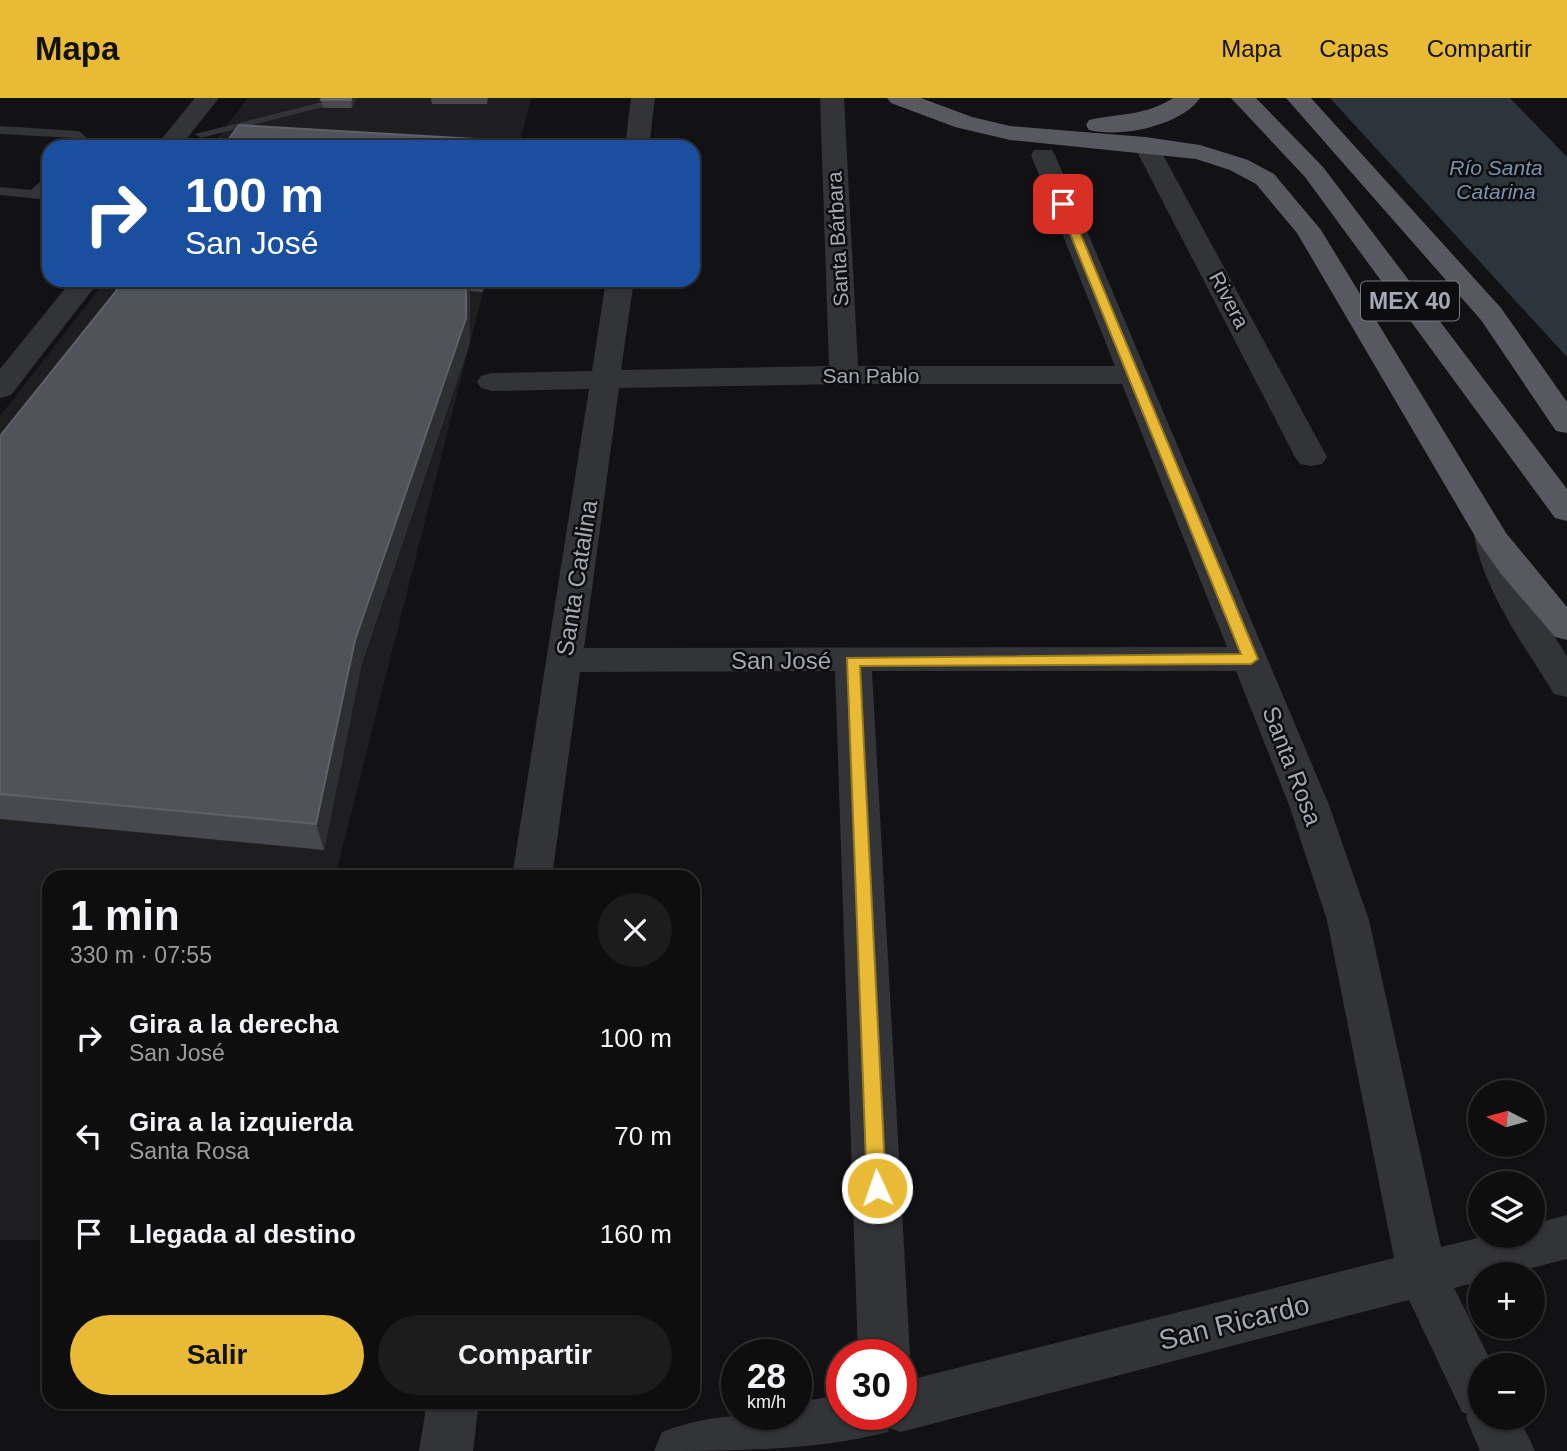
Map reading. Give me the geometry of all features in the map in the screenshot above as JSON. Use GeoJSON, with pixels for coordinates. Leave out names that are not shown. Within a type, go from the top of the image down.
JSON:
{"type":"FeatureCollection","features":[{"type":"Feature","properties":{"kind":"highway"},"geometry":{"type":"LineString","coordinates":[[899,98],[964,122],[1010,133],[1145,144],[1200,152],[1232,162],[1265,178],[1281,194],[1308,230],[1491,536],[1513,567],[1567,629]]}},
{"type":"Feature","properties":{"kind":"highway"},"geometry":{"type":"LineString","coordinates":[[938,98],[1010,119],[1098,125],[1143,120],[1176,107],[1188,98]]}},
{"type":"Feature","properties":{"kind":"highway","name":"MEX 40"},"geometry":{"type":"LineString","coordinates":[[1243,98],[1314,172],[1567,511]]}},
{"type":"Feature","properties":{"kind":"highway","name":"MEX 40"},"geometry":{"type":"LineString","coordinates":[[1298,98],[1491,314],[1567,424]]}},
{"type":"Feature","properties":{"kind":"street"},"geometry":{"type":"LineString","coordinates":[[173,140],[207,98]]}},
{"type":"Feature","properties":{"kind":"street"},"geometry":{"type":"LineString","coordinates":[[196,140],[229,98]]}},
{"type":"Feature","properties":{"kind":"street"},"geometry":{"type":"LineString","coordinates":[[638,140],[643,98]]}},
{"type":"Feature","properties":{"kind":"street","name":"Santa Bárbara"},"geometry":{"type":"LineString","coordinates":[[835,99],[845,375]]}},
{"type":"Feature","properties":{"kind":"street","name":"Rivera"},"geometry":{"type":"LineString","coordinates":[[1145,144],[1311,457]]}},
{"type":"Feature","properties":{"kind":"street","name":"Santa Rosa"},"geometry":{"type":"LineString","coordinates":[[1043,155],[1309,805],[1348,920],[1422,1275],[1468,1369]]}},
{"type":"Feature","properties":{"kind":"street"},"geometry":{"type":"LineString","coordinates":[[0,355],[54,287]]}},
{"type":"Feature","properties":{"kind":"street"},"geometry":{"type":"LineString","coordinates":[[0,389],[80,287]]}},
{"type":"Feature","properties":{"kind":"street","name":"Santa Catalina"},"geometry":{"type":"LineString","coordinates":[[533,870],[619,287]]}},
{"type":"Feature","properties":{"kind":"street","name":"San Pablo"},"geometry":{"type":"LineString","coordinates":[[492,382],[845,375],[1135,375]]}},
{"type":"Feature","properties":{"kind":"street"},"geometry":{"type":"LineString","coordinates":[[1491,536],[1494,557],[1511,592],[1567,685]]}},
{"type":"Feature","properties":{"kind":"street","name":"San José"},"geometry":{"type":"LineString","coordinates":[[564,660],[1251,659]]}},
{"type":"Feature","properties":{"kind":"street"},"geometry":{"type":"LineString","coordinates":[[853,661],[883,1339]]}},
{"type":"Feature","properties":{"kind":"street","name":"San Ricardo"},"geometry":{"type":"LineString","coordinates":[[917,1403],[1567,1237]]}},
{"type":"Feature","properties":{"kind":"street"},"geometry":{"type":"LineString","coordinates":[[446,1451],[452,1409]]}},
{"type":"Feature","properties":{"kind":"street"},"geometry":{"type":"LineString","coordinates":[[681,1451],[826,1422]]}},
{"type":"Feature","properties":{"kind":"street"},"geometry":{"type":"LineString","coordinates":[[1498,1430],[1508,1451]]}},
{"type":"Feature","properties":{"kind":"lane"},"geometry":{"type":"LineString","coordinates":[[196,140],[353,98]]}},
{"type":"Feature","properties":{"kind":"lane"},"geometry":{"type":"LineString","coordinates":[[0,130],[79,135],[81,140]]}},
{"type":"Feature","properties":{"kind":"lane"},"geometry":{"type":"LineString","coordinates":[[34,195],[42,186]]}},
{"type":"Feature","properties":{"kind":"lane"},"geometry":{"type":"LineString","coordinates":[[0,191],[42,196]]}},
{"type":"Feature","properties":{"kind":"shaded area"},"geometry":{"type":"Polygon","coordinates":[[[248,98],[531,98],[521,140],[215,140],[248,98]]]}},
{"type":"Feature","properties":{"kind":"shaded area"},"geometry":{"type":"Polygon","coordinates":[[[101,287],[484,287],[337,870],[42,870],[42,1240],[0,1240],[0,416],[101,287]]]}},
{"type":"Feature","properties":{"kind":"water","name":"Río Santa Catarina"},"geometry":{"type":"Polygon","coordinates":[[[1330,98],[1510,98],[1567,157],[1567,357],[1330,98]]]}},
{"type":"Feature","properties":{"kind":"building"},"geometry":{"type":"Polygon","coordinates":[[[351,98],[351,100],[321,100],[351,98]]]}},
{"type":"Feature","properties":{"kind":"building"},"geometry":{"type":"Polygon","coordinates":[[[239,125],[495,140],[228,140],[239,125]]]}},
{"type":"Feature","properties":{"kind":"building"},"geometry":{"type":"Polygon","coordinates":[[[119,287],[466,287],[466,318],[355,640],[316,824],[0,794],[0,436],[119,287]]]}},
{"type":"Feature","properties":{"kind":"route"},"geometry":{"type":"LineString","coordinates":[[877,1188],[853,661],[1251,659],[1063,204]]}}]}
